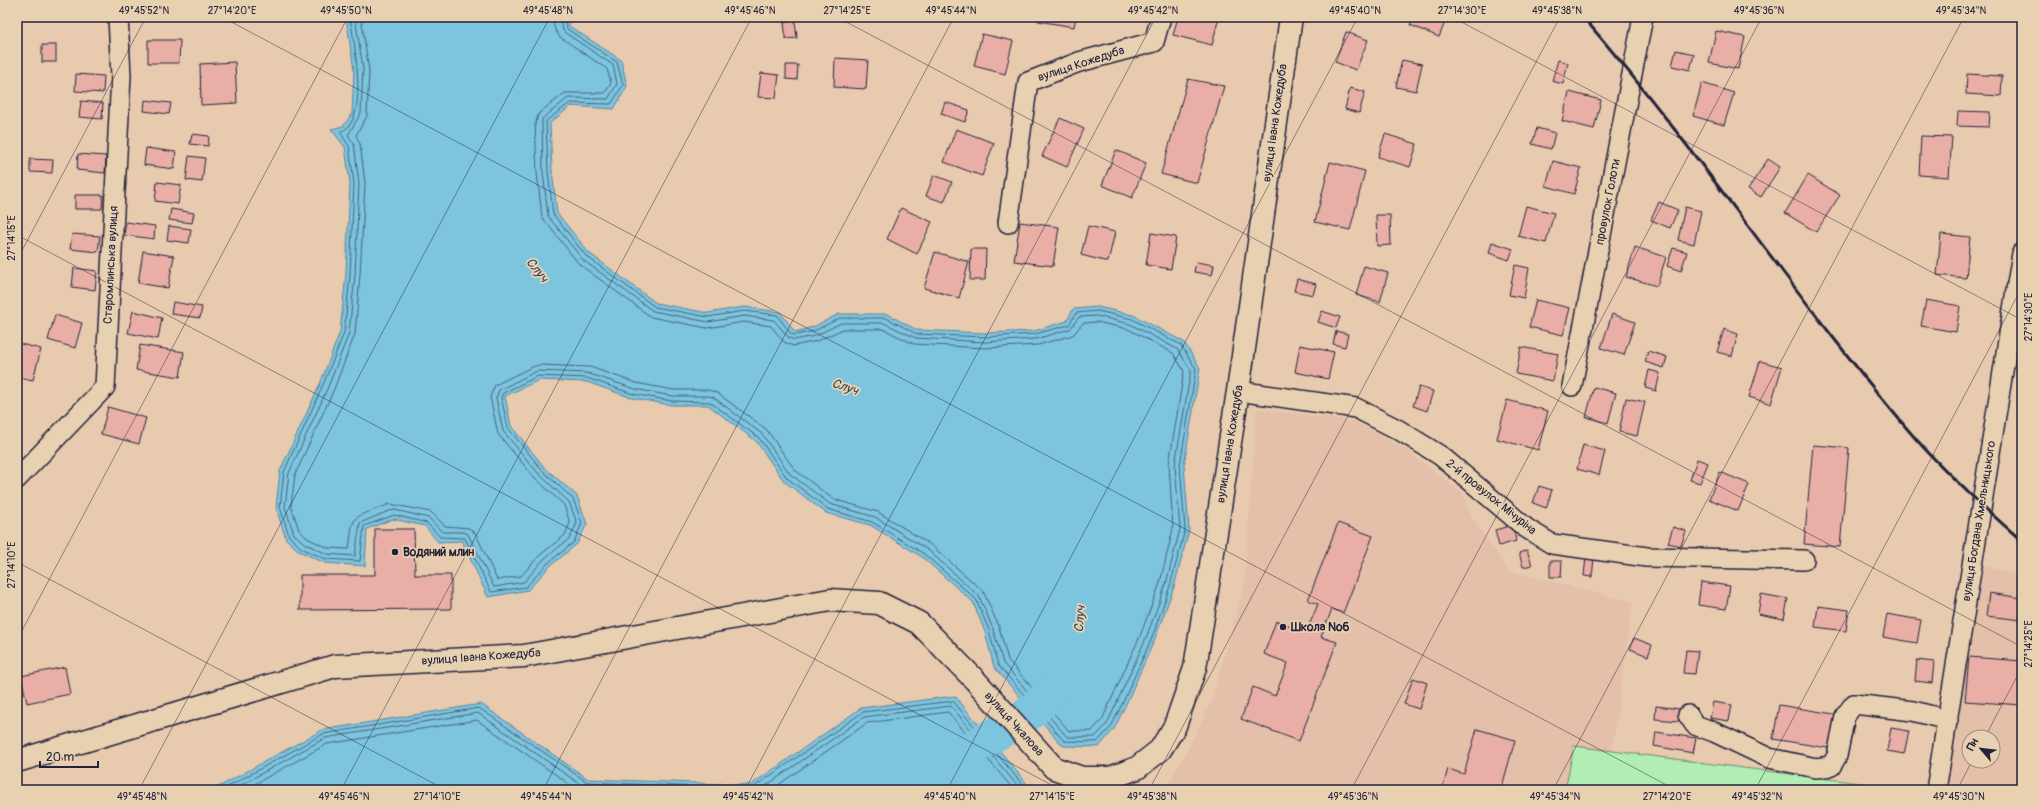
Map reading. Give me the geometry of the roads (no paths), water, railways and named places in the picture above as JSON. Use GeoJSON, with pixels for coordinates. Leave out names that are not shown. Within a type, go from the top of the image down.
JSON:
{"type":"FeatureCollection","features":[{"type":"Feature","properties":{"kind":"main road","name":"вулиця Івана Кожедуба"},"geometry":{"type":"LineString","coordinates":[[1054,768],[1082,778],[1110,778],[1137,768],[1160,750],[1175,726],[1195,668],[1238,391],[1291,17]]}},
{"type":"Feature","properties":{"kind":"main road","name":"вулиця Івана Кожедуба"},"geometry":{"type":"LineString","coordinates":[[17,761],[336,666],[524,656],[830,600],[879,603],[919,623],[974,679]]}},
{"type":"Feature","properties":{"kind":"main road","name":"вулиця Чкалова"},"geometry":{"type":"LineString","coordinates":[[974,679],[1054,768]]}},
{"type":"Feature","properties":{"kind":"street","name":"Старомлинська вулиця"},"geometry":{"type":"LineString","coordinates":[[17,479],[105,387],[121,76],[118,17]]}},
{"type":"Feature","properties":{"kind":"street","name":"вулиця Кожедуба"},"geometry":{"type":"LineString","coordinates":[[1008,223],[1028,82],[1079,62],[1154,42],[1161,17]]}},
{"type":"Feature","properties":{"kind":"street","name":"провулок Голоти"},"geometry":{"type":"LineString","coordinates":[[1572,386],[1643,17]]}},
{"type":"Feature","properties":{"kind":"street","name":"вулиця Богдана Хмельницького"},"geometry":{"type":"LineString","coordinates":[[1936,790],[2022,253]]}},
{"type":"Feature","properties":{"kind":"street","name":"2-й провулок Мічуріна"},"geometry":{"type":"LineString","coordinates":[[1238,391],[1356,408],[1399,430],[1441,456],[1526,528],[1552,544],[1647,557],[1804,560]]}},
{"type":"Feature","properties":{"kind":"street"},"geometry":{"type":"LineString","coordinates":[[1688,715],[1695,725],[1714,732],[1768,758],[1816,768],[1831,766],[1837,756],[1846,716],[1854,704],[1913,710],[1948,720]]}},
{"type":"Feature","properties":{"kind":"water"},"geometry":{"type":"Polygon","coordinates":[[[346,17],[567,17],[569,26],[621,60],[627,86],[614,109],[571,106],[550,123],[552,171],[557,213],[589,253],[656,303],[708,313],[744,307],[780,312],[795,332],[813,327],[839,314],[887,314],[917,330],[985,333],[1034,331],[1067,321],[1073,309],[1098,307],[1133,315],[1184,342],[1200,368],[1184,465],[1189,530],[1174,587],[1154,641],[1114,729],[1099,747],[1063,746],[994,667],[985,632],[973,602],[922,557],[870,525],[826,513],[784,481],[756,441],[708,405],[671,405],[632,398],[587,382],[539,380],[505,396],[511,426],[545,468],[577,496],[587,524],[577,544],[550,566],[528,590],[488,597],[462,541],[438,542],[425,526],[393,519],[367,529],[365,566],[325,563],[299,551],[286,539],[276,508],[280,471],[320,384],[340,332],[346,274],[350,183],[345,147],[331,129],[344,126],[352,113],[354,70],[346,17]]]}},
{"type":"Feature","properties":{"kind":"water"},"geometry":{"type":"Polygon","coordinates":[[[955,696],[1032,790],[213,790],[322,730],[481,704],[588,779],[751,785],[861,708],[955,696]]]}},
{"type":"Feature","properties":{"kind":"waterway","name":"Случ"},"geometry":{"type":"LineString","coordinates":[[920,790],[933,771],[1026,716],[1057,688],[1065,676]]}},
{"type":"Feature","properties":{"kind":"railway"},"geometry":{"type":"LineString","coordinates":[[1583,17],[1625,67],[1707,171],[1826,328],[1909,431],[1949,474],[2022,541]]}},
{"type":"Feature","properties":{"kind":"place","name":"Водяний млин"},"geometry":{"type":"Point","coordinates":[395,552]}},
{"type":"Feature","properties":{"kind":"place","name":"Школа №6"},"geometry":{"type":"Point","coordinates":[1283,627]}}]}
